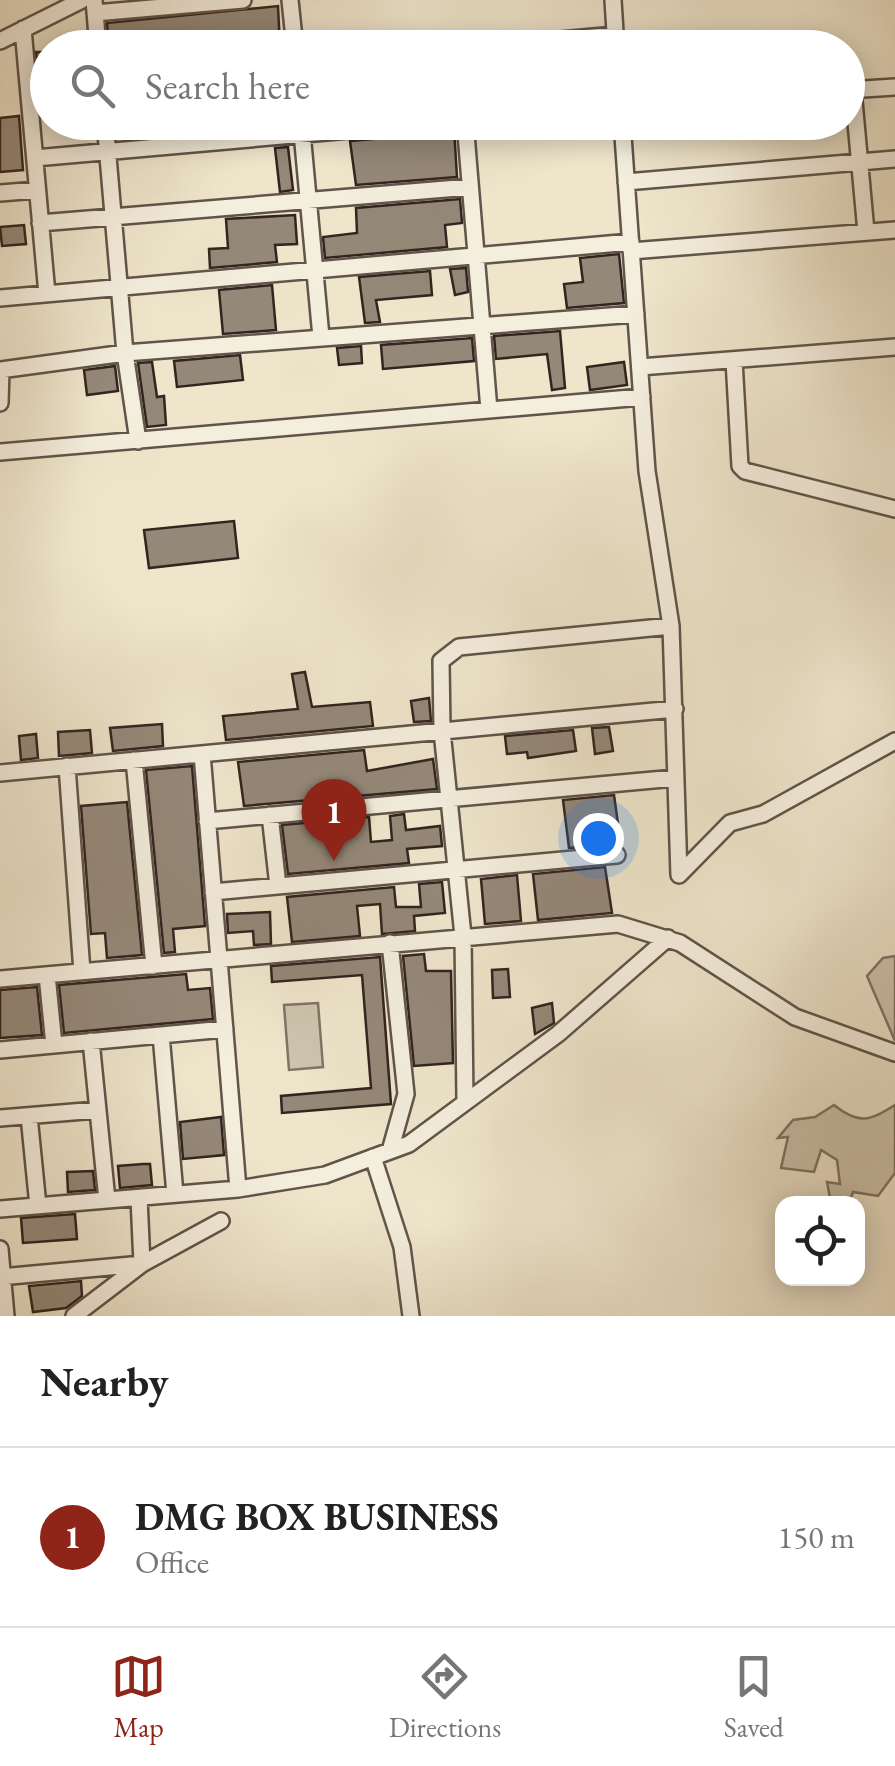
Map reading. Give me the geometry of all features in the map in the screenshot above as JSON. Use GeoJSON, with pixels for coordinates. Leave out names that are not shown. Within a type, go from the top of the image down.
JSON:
{"type":"FeatureCollection","features":[{"type":"Feature","properties":{"kind":"street"},"geometry":{"type":"LineString","coordinates":[[0,41],[60,5],[82,0]]}},
{"type":"Feature","properties":{"kind":"street"},"geometry":{"type":"LineString","coordinates":[[95,7],[243,0]]}},
{"type":"Feature","properties":{"kind":"street"},"geometry":{"type":"LineString","coordinates":[[290,0],[292,30]]}},
{"type":"Feature","properties":{"kind":"street"},"geometry":{"type":"LineString","coordinates":[[613,0],[615,30]]}},
{"type":"Feature","properties":{"kind":"street"},"geometry":{"type":"LineString","coordinates":[[23,30],[30,111]]}},
{"type":"Feature","properties":{"kind":"street"},"geometry":{"type":"LineString","coordinates":[[865,89],[895,87]]}},
{"type":"Feature","properties":{"kind":"street"},"geometry":{"type":"LineString","coordinates":[[32,140],[47,294]]}},
{"type":"Feature","properties":{"kind":"street"},"geometry":{"type":"LineString","coordinates":[[107,140],[125,353],[138,440]]}},
{"type":"Feature","properties":{"kind":"street"},"geometry":{"type":"LineString","coordinates":[[34,158],[225,140]]}},
{"type":"Feature","properties":{"kind":"street"},"geometry":{"type":"LineString","coordinates":[[303,140],[321,337]]}},
{"type":"Feature","properties":{"kind":"street"},"geometry":{"type":"LineString","coordinates":[[466,140],[490,410]]}},
{"type":"Feature","properties":{"kind":"street"},"geometry":{"type":"LineString","coordinates":[[623,140],[648,471],[670,626],[679,875],[730,823],[763,814],[895,741]]}},
{"type":"Feature","properties":{"kind":"street"},"geometry":{"type":"LineString","coordinates":[[856,140],[866,232]]}},
{"type":"Feature","properties":{"kind":"street"},"geometry":{"type":"LineString","coordinates":[[626,182],[895,159]]}},
{"type":"Feature","properties":{"kind":"street"},"geometry":{"type":"LineString","coordinates":[[40,223],[470,188]]}},
{"type":"Feature","properties":{"kind":"street"},"geometry":{"type":"LineString","coordinates":[[0,193],[38,190]]}},
{"type":"Feature","properties":{"kind":"street"},"geometry":{"type":"LineString","coordinates":[[0,298],[476,256],[895,230]]}},
{"type":"Feature","properties":{"kind":"street"},"geometry":{"type":"LineString","coordinates":[[0,403],[1,370],[125,353],[636,314]]}},
{"type":"Feature","properties":{"kind":"street"},"geometry":{"type":"LineString","coordinates":[[640,367],[895,347]]}},
{"type":"Feature","properties":{"kind":"street"},"geometry":{"type":"LineString","coordinates":[[734,360],[740,466],[745,471],[895,509]]}},
{"type":"Feature","properties":{"kind":"street"},"geometry":{"type":"LineString","coordinates":[[0,452],[642,396]]}},
{"type":"Feature","properties":{"kind":"street"},"geometry":{"type":"LineString","coordinates":[[465,1101],[463,936],[442,731],[440,661],[459,647],[670,626]]}},
{"type":"Feature","properties":{"kind":"street"},"geometry":{"type":"LineString","coordinates":[[0,773],[676,709]]}},
{"type":"Feature","properties":{"kind":"street"},"geometry":{"type":"LineString","coordinates":[[202,754],[238,1190]]}},
{"type":"Feature","properties":{"kind":"street"},"geometry":{"type":"LineString","coordinates":[[134,760],[154,966]]}},
{"type":"Feature","properties":{"kind":"street"},"geometry":{"type":"LineString","coordinates":[[67,766],[82,972]]}},
{"type":"Feature","properties":{"kind":"street"},"geometry":{"type":"LineString","coordinates":[[208,820],[675,778]]}},
{"type":"Feature","properties":{"kind":"street"},"geometry":{"type":"LineString","coordinates":[[270,815],[278,886]]}},
{"type":"Feature","properties":{"kind":"street"},"geometry":{"type":"LineString","coordinates":[[213,892],[617,854]]}},
{"type":"Feature","properties":{"kind":"street"},"geometry":{"type":"LineString","coordinates":[[0,979],[618,924],[668,938],[795,1017],[895,1053]]}},
{"type":"Feature","properties":{"kind":"street"},"geometry":{"type":"LineString","coordinates":[[0,1209],[238,1190],[325,1174],[373,1158],[458,1112],[465,1101],[558,1034],[668,938]]}},
{"type":"Feature","properties":{"kind":"street"},"geometry":{"type":"LineString","coordinates":[[390,943],[406,1094],[390,1151]]}},
{"type":"Feature","properties":{"kind":"street"},"geometry":{"type":"LineString","coordinates":[[47,975],[54,1045]]}},
{"type":"Feature","properties":{"kind":"street"},"geometry":{"type":"LineString","coordinates":[[0,1050],[225,1029]]}},
{"type":"Feature","properties":{"kind":"street"},"geometry":{"type":"LineString","coordinates":[[161,1035],[176,1194]]}},
{"type":"Feature","properties":{"kind":"street"},"geometry":{"type":"LineString","coordinates":[[91,1042],[107,1200]]}},
{"type":"Feature","properties":{"kind":"street"},"geometry":{"type":"LineString","coordinates":[[0,1118],[98,1110]]}},
{"type":"Feature","properties":{"kind":"street"},"geometry":{"type":"LineString","coordinates":[[29,1116],[38,1206]]}},
{"type":"Feature","properties":{"kind":"street"},"geometry":{"type":"LineString","coordinates":[[373,1158],[402,1247],[410,1316]]}},
{"type":"Feature","properties":{"kind":"street"},"geometry":{"type":"LineString","coordinates":[[138,1198],[142,1264]]}},
{"type":"Feature","properties":{"kind":"street"},"geometry":{"type":"LineString","coordinates":[[74,1316],[142,1264],[220,1221]]}},
{"type":"Feature","properties":{"kind":"street"},"geometry":{"type":"LineString","coordinates":[[0,1249],[6,1316]]}},
{"type":"Feature","properties":{"kind":"street"},"geometry":{"type":"LineString","coordinates":[[1,1277],[142,1264]]}},
{"type":"Feature","properties":{"kind":"shaded area"},"geometry":{"type":"Polygon","coordinates":[[[895,956],[895,1041],[867,976],[883,958],[895,956]]]}},
{"type":"Feature","properties":{"kind":"shaded area"},"geometry":{"type":"Polygon","coordinates":[[[318,1003],[323,1067],[289,1070],[284,1005],[318,1003]]]}},
{"type":"Feature","properties":{"kind":"shaded area"},"geometry":{"type":"Polygon","coordinates":[[[834,1105],[850,1116],[864,1118],[895,1105],[895,1173],[878,1196],[853,1192],[852,1196],[830,1196],[827,1182],[840,1184],[837,1160],[821,1150],[814,1172],[781,1168],[788,1137],[778,1138],[793,1120],[815,1117],[834,1105]]]}},
{"type":"Feature","properties":{"kind":"building"},"geometry":{"type":"Polygon","coordinates":[[[278,6],[279,30],[108,30],[107,23],[278,6]]]}},
{"type":"Feature","properties":{"kind":"building"},"geometry":{"type":"Polygon","coordinates":[[[19,116],[23,170],[0,172],[0,118],[19,116]]]}},
{"type":"Feature","properties":{"kind":"building"},"geometry":{"type":"Polygon","coordinates":[[[455,140],[457,177],[356,185],[350,141],[455,140]]]}},
{"type":"Feature","properties":{"kind":"building"},"geometry":{"type":"Polygon","coordinates":[[[288,147],[293,190],[280,192],[275,148],[288,147]]]}},
{"type":"Feature","properties":{"kind":"building"},"geometry":{"type":"Polygon","coordinates":[[[460,199],[462,223],[445,225],[447,247],[325,258],[323,237],[357,233],[356,208],[460,199]]]}},
{"type":"Feature","properties":{"kind":"building"},"geometry":{"type":"Polygon","coordinates":[[[295,215],[297,244],[275,245],[277,262],[210,268],[209,249],[228,248],[226,219],[295,215]]]}},
{"type":"Feature","properties":{"kind":"building"},"geometry":{"type":"Polygon","coordinates":[[[24,225],[26,244],[2,246],[0,227],[24,225]]]}},
{"type":"Feature","properties":{"kind":"building"},"geometry":{"type":"Polygon","coordinates":[[[619,254],[624,303],[567,308],[564,284],[583,282],[580,258],[619,254]]]}},
{"type":"Feature","properties":{"kind":"building"},"geometry":{"type":"Polygon","coordinates":[[[466,268],[468,292],[455,295],[450,269],[466,268]]]}},
{"type":"Feature","properties":{"kind":"building"},"geometry":{"type":"Polygon","coordinates":[[[430,271],[432,295],[376,300],[380,322],[365,323],[359,277],[430,271]]]}},
{"type":"Feature","properties":{"kind":"building"},"geometry":{"type":"Polygon","coordinates":[[[272,285],[276,330],[223,334],[219,290],[272,285]]]}},
{"type":"Feature","properties":{"kind":"building"},"geometry":{"type":"Polygon","coordinates":[[[560,331],[565,388],[552,390],[547,354],[496,359],[494,336],[560,331]]]}},
{"type":"Feature","properties":{"kind":"building"},"geometry":{"type":"Polygon","coordinates":[[[472,338],[474,361],[383,369],[381,345],[472,338]]]}},
{"type":"Feature","properties":{"kind":"building"},"geometry":{"type":"Polygon","coordinates":[[[361,346],[362,363],[339,365],[337,348],[361,346]]]}},
{"type":"Feature","properties":{"kind":"building"},"geometry":{"type":"Polygon","coordinates":[[[240,355],[243,380],[177,387],[174,361],[240,355]]]}},
{"type":"Feature","properties":{"kind":"building"},"geometry":{"type":"Polygon","coordinates":[[[152,362],[157,397],[164,396],[166,425],[147,427],[138,363],[152,362]]]}},
{"type":"Feature","properties":{"kind":"building"},"geometry":{"type":"Polygon","coordinates":[[[624,362],[627,385],[590,390],[587,367],[624,362]]]}},
{"type":"Feature","properties":{"kind":"building"},"geometry":{"type":"Polygon","coordinates":[[[115,366],[118,391],[87,395],[84,370],[115,366]]]}},
{"type":"Feature","properties":{"kind":"building"},"geometry":{"type":"Polygon","coordinates":[[[234,521],[238,558],[149,568],[144,530],[234,521]]]}},
{"type":"Feature","properties":{"kind":"building"},"geometry":{"type":"Polygon","coordinates":[[[305,672],[312,707],[370,702],[373,726],[226,740],[223,716],[298,709],[292,674],[305,672]]]}},
{"type":"Feature","properties":{"kind":"building"},"geometry":{"type":"Polygon","coordinates":[[[429,698],[431,721],[414,722],[411,701],[429,698]]]}},
{"type":"Feature","properties":{"kind":"building"},"geometry":{"type":"Polygon","coordinates":[[[162,724],[163,746],[113,751],[110,728],[162,724]]]}},
{"type":"Feature","properties":{"kind":"building"},"geometry":{"type":"Polygon","coordinates":[[[609,727],[613,751],[595,754],[592,728],[609,727]]]}},
{"type":"Feature","properties":{"kind":"building"},"geometry":{"type":"Polygon","coordinates":[[[90,730],[92,753],[59,756],[58,732],[90,730]]]}},
{"type":"Feature","properties":{"kind":"building"},"geometry":{"type":"Polygon","coordinates":[[[573,730],[576,751],[528,758],[527,752],[507,754],[505,736],[573,730]]]}},
{"type":"Feature","properties":{"kind":"building"},"geometry":{"type":"Polygon","coordinates":[[[36,734],[38,758],[21,760],[19,736],[36,734]]]}},
{"type":"Feature","properties":{"kind":"building"},"geometry":{"type":"Polygon","coordinates":[[[364,750],[367,771],[433,759],[437,789],[244,806],[238,762],[364,750]]]}},
{"type":"Feature","properties":{"kind":"building"},"geometry":{"type":"Polygon","coordinates":[[[192,766],[205,926],[173,929],[175,952],[164,953],[146,770],[192,766]]]}},
{"type":"Feature","properties":{"kind":"building"},"geometry":{"type":"Polygon","coordinates":[[[614,795],[621,845],[569,848],[563,800],[614,795]]]}},
{"type":"Feature","properties":{"kind":"building"},"geometry":{"type":"Polygon","coordinates":[[[127,802],[142,955],[107,958],[105,933],[91,934],[81,806],[127,802]]]}},
{"type":"Feature","properties":{"kind":"building"},"geometry":{"type":"Polygon","coordinates":[[[404,814],[406,830],[440,826],[442,846],[407,849],[409,863],[288,874],[282,825],[369,817],[371,842],[392,840],[390,816],[404,814]]]}},
{"type":"Feature","properties":{"kind":"building"},"geometry":{"type":"Polygon","coordinates":[[[605,867],[612,913],[538,920],[533,874],[605,867]]]}},
{"type":"Feature","properties":{"kind":"building"},"geometry":{"type":"Polygon","coordinates":[[[517,875],[521,921],[485,924],[481,879],[517,875]]]}},
{"type":"Feature","properties":{"kind":"building"},"geometry":{"type":"Polygon","coordinates":[[[442,882],[445,913],[414,916],[415,931],[382,934],[380,904],[357,906],[360,936],[292,942],[287,897],[394,887],[396,907],[421,907],[419,884],[442,882]]]}},
{"type":"Feature","properties":{"kind":"building"},"geometry":{"type":"Polygon","coordinates":[[[270,912],[271,944],[254,945],[253,931],[228,933],[227,914],[270,912]]]}},
{"type":"Feature","properties":{"kind":"building"},"geometry":{"type":"Polygon","coordinates":[[[424,954],[426,971],[451,971],[453,1063],[414,1066],[403,956],[424,954]]]}},
{"type":"Feature","properties":{"kind":"building"},"geometry":{"type":"Polygon","coordinates":[[[380,957],[391,1104],[282,1113],[281,1096],[371,1088],[362,975],[272,982],[271,966],[380,957]]]}},
{"type":"Feature","properties":{"kind":"building"},"geometry":{"type":"Polygon","coordinates":[[[508,969],[510,997],[493,998],[492,970],[508,969]]]}},
{"type":"Feature","properties":{"kind":"building"},"geometry":{"type":"Polygon","coordinates":[[[186,974],[188,990],[210,988],[213,1019],[64,1033],[59,985],[186,974]]]}},
{"type":"Feature","properties":{"kind":"building"},"geometry":{"type":"Polygon","coordinates":[[[37,987],[42,1035],[0,1038],[0,990],[37,987]]]}},
{"type":"Feature","properties":{"kind":"building"},"geometry":{"type":"Polygon","coordinates":[[[552,1003],[554,1023],[535,1034],[532,1008],[552,1003]]]}},
{"type":"Feature","properties":{"kind":"building"},"geometry":{"type":"Polygon","coordinates":[[[221,1117],[224,1155],[183,1159],[180,1122],[221,1117]]]}},
{"type":"Feature","properties":{"kind":"building"},"geometry":{"type":"Polygon","coordinates":[[[150,1164],[152,1185],[120,1188],[118,1166],[150,1164]]]}},
{"type":"Feature","properties":{"kind":"building"},"geometry":{"type":"Polygon","coordinates":[[[93,1171],[95,1190],[68,1192],[67,1172],[93,1171]]]}},
{"type":"Feature","properties":{"kind":"building"},"geometry":{"type":"Polygon","coordinates":[[[75,1214],[77,1239],[23,1243],[21,1218],[75,1214]]]}},
{"type":"Feature","properties":{"kind":"building"},"geometry":{"type":"Polygon","coordinates":[[[81,1281],[82,1296],[66,1308],[33,1312],[29,1286],[81,1281]]]}},
{"type":"Feature","properties":{"kind":"place","name":"DMG BOX BUSINESS"},"geometry":{"type":"Point","coordinates":[334,861]}}]}
